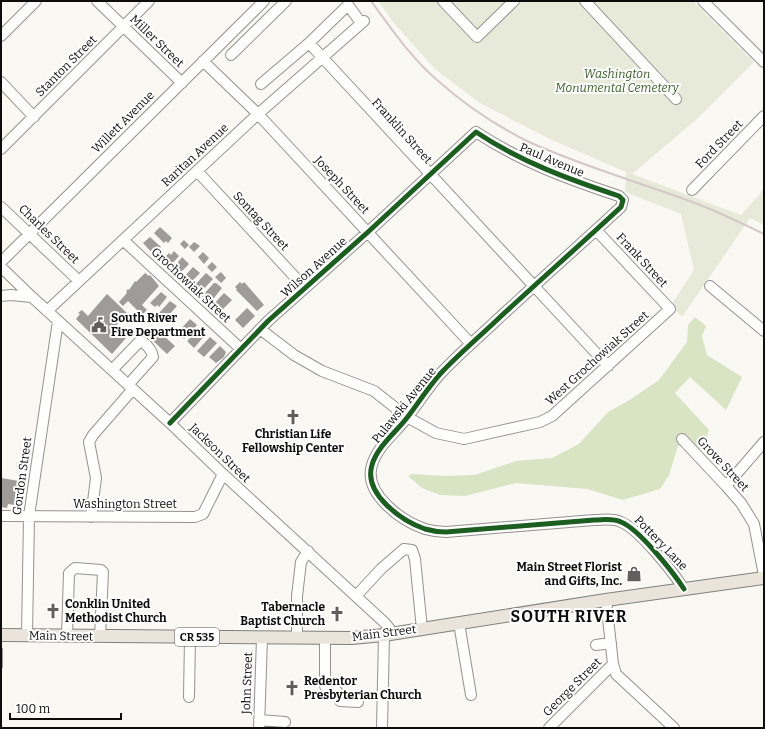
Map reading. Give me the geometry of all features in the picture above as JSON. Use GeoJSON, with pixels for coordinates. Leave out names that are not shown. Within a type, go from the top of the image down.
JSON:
{"type":"FeatureCollection","features":[{"type":"Feature","properties":{"kind":"main road","name":"Main Street"},"geometry":{"type":"LineString","coordinates":[[1,635],[352,638],[388,634],[606,600],[764,578]]}},
{"type":"Feature","properties":{"kind":"street"},"geometry":{"type":"LineString","coordinates":[[1,36],[36,1]]}},
{"type":"Feature","properties":{"kind":"street","name":"Miller Street"},"geometry":{"type":"LineString","coordinates":[[97,1],[182,83]]}},
{"type":"Feature","properties":{"kind":"street","name":"Stanton Street"},"geometry":{"type":"LineString","coordinates":[[1,149],[149,1]]}},
{"type":"Feature","properties":{"kind":"street","name":"Willett Avenue"},"geometry":{"type":"LineString","coordinates":[[1,262],[264,1]]}},
{"type":"Feature","properties":{"kind":"street"},"geometry":{"type":"LineString","coordinates":[[231,55],[286,1]]}},
{"type":"Feature","properties":{"kind":"street"},"geometry":{"type":"LineString","coordinates":[[443,1],[477,37],[514,1]]}},
{"type":"Feature","properties":{"kind":"street"},"geometry":{"type":"LineString","coordinates":[[585,1],[676,98]]}},
{"type":"Feature","properties":{"kind":"street"},"geometry":{"type":"LineString","coordinates":[[703,1],[764,62]]}},
{"type":"Feature","properties":{"kind":"street","name":"Raritan Avenue"},"geometry":{"type":"LineString","coordinates":[[47,311],[258,114],[363,22],[348,5],[309,43]]}},
{"type":"Feature","properties":{"kind":"street"},"geometry":{"type":"LineString","coordinates":[[260,84],[309,43]]}},
{"type":"Feature","properties":{"kind":"street","name":"Franklin Street"},"geometry":{"type":"LineString","coordinates":[[309,43],[534,286]]}},
{"type":"Feature","properties":{"kind":"street","name":"Joseph Street"},"geometry":{"type":"LineString","coordinates":[[203,61],[258,114],[471,344]]}},
{"type":"Feature","properties":{"kind":"street"},"geometry":{"type":"LineString","coordinates":[[1,82],[34,117]]}},
{"type":"Feature","properties":{"kind":"street","name":"Ford Street"},"geometry":{"type":"LineString","coordinates":[[692,190],[764,116]]}},
{"type":"Feature","properties":{"kind":"street","name":"Wilson Avenue"},"geometry":{"type":"LineString","coordinates":[[170,423],[260,329],[476,132]]}},
{"type":"Feature","properties":{"kind":"street","name":"Paul Avenue"},"geometry":{"type":"LineString","coordinates":[[476,132],[498,147],[524,160],[567,178],[619,196],[623,200]]}},
{"type":"Feature","properties":{"kind":"street","name":"Sontag Street"},"geometry":{"type":"LineString","coordinates":[[197,171],[305,288]]}},
{"type":"Feature","properties":{"kind":"street","name":"Pulawski Avenue"},"geometry":{"type":"LineString","coordinates":[[615,520],[594,520],[446,532],[426,529],[408,521],[388,507],[377,492],[372,481],[371,471],[372,464],[378,452],[440,374],[621,207],[623,200]]}},
{"type":"Feature","properties":{"kind":"street","name":"Charles Street"},"geometry":{"type":"LineString","coordinates":[[1,207],[79,281]]}},
{"type":"Feature","properties":{"kind":"street","name":"Frank Street"},"geometry":{"type":"LineString","coordinates":[[596,230],[670,309]]}},
{"type":"Feature","properties":{"kind":"street","name":"Grochowiak Street"},"geometry":{"type":"LineString","coordinates":[[123,240],[241,349]]}},
{"type":"Feature","properties":{"kind":"street","name":"Jackson Street"},"geometry":{"type":"LineString","coordinates":[[1,267],[385,623],[388,634]]}},
{"type":"Feature","properties":{"kind":"street"},"geometry":{"type":"LineString","coordinates":[[534,286],[608,366]]}},
{"type":"Feature","properties":{"kind":"street"},"geometry":{"type":"LineString","coordinates":[[710,286],[764,331]]}},
{"type":"Feature","properties":{"kind":"street"},"geometry":{"type":"LineString","coordinates":[[1,296],[11,295],[32,297]]}},
{"type":"Feature","properties":{"kind":"street","name":"West Grochowiak Street"},"geometry":{"type":"LineString","coordinates":[[260,329],[294,355],[322,371],[374,391],[407,417],[436,433],[464,439],[540,422],[552,416],[670,309]]}},
{"type":"Feature","properties":{"kind":"street","name":"Gordon Street"},"geometry":{"type":"LineString","coordinates":[[27,636],[29,516],[58,321]]}},
{"type":"Feature","properties":{"kind":"street"},"geometry":{"type":"LineString","coordinates":[[91,516],[96,478],[89,442],[153,357],[150,348],[143,342],[138,343],[112,370]]}},
{"type":"Feature","properties":{"kind":"street","name":"Grove Street"},"geometry":{"type":"LineString","coordinates":[[682,439],[741,503],[754,524],[764,575]]}},
{"type":"Feature","properties":{"kind":"street"},"geometry":{"type":"LineString","coordinates":[[726,486],[764,442]]}},
{"type":"Feature","properties":{"kind":"street","name":"Washington Street"},"geometry":{"type":"LineString","coordinates":[[1,516],[195,517],[203,514],[223,474]]}},
{"type":"Feature","properties":{"kind":"street","name":"Pottery Lane"},"geometry":{"type":"LineString","coordinates":[[615,520],[622,522],[636,533],[660,558],[684,589]]}},
{"type":"Feature","properties":{"kind":"street"},"geometry":{"type":"LineString","coordinates":[[356,596],[381,569],[404,549],[412,550],[415,559],[422,629]]}},
{"type":"Feature","properties":{"kind":"street"},"geometry":{"type":"LineString","coordinates":[[297,638],[297,596],[301,562],[308,551]]}},
{"type":"Feature","properties":{"kind":"street"},"geometry":{"type":"LineString","coordinates":[[67,636],[70,573],[74,568],[100,570],[103,572],[100,636]]}},
{"type":"Feature","properties":{"kind":"street"},"geometry":{"type":"LineString","coordinates":[[606,600],[613,664],[616,674],[670,726]]}},
{"type":"Feature","properties":{"kind":"street"},"geometry":{"type":"LineString","coordinates":[[459,623],[471,695]]}},
{"type":"Feature","properties":{"kind":"street"},"geometry":{"type":"LineString","coordinates":[[382,728],[388,634]]}},
{"type":"Feature","properties":{"kind":"street"},"geometry":{"type":"LineString","coordinates":[[189,697],[190,637]]}},
{"type":"Feature","properties":{"kind":"street","name":"John Street"},"geometry":{"type":"LineString","coordinates":[[259,724],[262,638]]}},
{"type":"Feature","properties":{"kind":"street"},"geometry":{"type":"LineString","coordinates":[[325,638],[324,686],[333,687],[340,695],[340,701],[358,702]]}},
{"type":"Feature","properties":{"kind":"street"},"geometry":{"type":"LineString","coordinates":[[596,645],[611,643]]}},
{"type":"Feature","properties":{"kind":"street","name":"George Street"},"geometry":{"type":"LineString","coordinates":[[556,726],[613,664]]}},
{"type":"Feature","properties":{"kind":"street"},"geometry":{"type":"LineString","coordinates":[[259,724],[285,722]]}},
{"type":"Feature","properties":{"kind":"green space","name":"Washington Monumental Cemetery"},"geometry":{"type":"Polygon","coordinates":[[[378,1],[693,1],[754,62],[697,119],[632,174],[741,215],[764,189],[764,225],[750,218],[682,317],[671,305],[694,270],[681,214],[625,192],[626,172],[550,139],[480,103],[435,69],[394,23],[378,1]]]}},
{"type":"Feature","properties":{"kind":"green space"},"geometry":{"type":"Polygon","coordinates":[[[695,317],[706,326],[702,336],[707,355],[742,377],[726,410],[690,377],[675,393],[709,430],[703,449],[678,446],[669,475],[660,489],[623,500],[587,489],[516,483],[465,496],[440,495],[422,488],[408,476],[412,474],[444,476],[475,475],[516,461],[552,458],[579,444],[608,412],[628,401],[659,380],[687,342],[688,325],[695,317]]]}},
{"type":"Feature","properties":{"kind":"building"},"geometry":{"type":"Polygon","coordinates":[[[160,227],[172,238],[168,243],[166,241],[164,243],[154,233],[160,227]]]}},
{"type":"Feature","properties":{"kind":"building"},"geometry":{"type":"Polygon","coordinates":[[[150,237],[161,247],[154,255],[143,243],[150,237]]]}},
{"type":"Feature","properties":{"kind":"building"},"geometry":{"type":"Polygon","coordinates":[[[184,240],[189,245],[185,249],[180,244],[184,240]]]}},
{"type":"Feature","properties":{"kind":"building"},"geometry":{"type":"Polygon","coordinates":[[[194,242],[200,246],[194,252],[189,247],[194,242]]]}},
{"type":"Feature","properties":{"kind":"building"},"geometry":{"type":"Polygon","coordinates":[[[174,251],[179,256],[171,265],[164,258],[169,253],[171,255],[174,251]]]}},
{"type":"Feature","properties":{"kind":"building"},"geometry":{"type":"Polygon","coordinates":[[[203,252],[209,258],[204,264],[198,257],[203,252]]]}},
{"type":"Feature","properties":{"kind":"building"},"geometry":{"type":"Polygon","coordinates":[[[182,257],[189,264],[179,274],[173,269],[182,257]]]}},
{"type":"Feature","properties":{"kind":"building"},"geometry":{"type":"Polygon","coordinates":[[[212,262],[217,267],[212,272],[207,267],[212,262]]]}},
{"type":"Feature","properties":{"kind":"building"},"geometry":{"type":"Polygon","coordinates":[[[193,267],[200,273],[189,284],[183,278],[193,267]]]}},
{"type":"Feature","properties":{"kind":"building"},"geometry":{"type":"Polygon","coordinates":[[[221,272],[226,278],[221,283],[215,277],[221,272]]]}},
{"type":"Feature","properties":{"kind":"building"},"geometry":{"type":"Polygon","coordinates":[[[145,273],[149,276],[150,275],[159,286],[142,305],[147,310],[142,315],[128,301],[123,306],[119,302],[126,294],[126,291],[128,289],[129,290],[135,281],[136,282],[145,273]]]}},
{"type":"Feature","properties":{"kind":"building"},"geometry":{"type":"Polygon","coordinates":[[[206,273],[213,279],[200,293],[193,287],[206,273]]]}},
{"type":"Feature","properties":{"kind":"building"},"geometry":{"type":"Polygon","coordinates":[[[240,282],[242,284],[244,282],[264,305],[257,311],[236,290],[237,289],[235,287],[240,282]]]}},
{"type":"Feature","properties":{"kind":"building"},"geometry":{"type":"Polygon","coordinates":[[[214,283],[222,288],[210,303],[202,296],[214,283]]]}},
{"type":"Feature","properties":{"kind":"building"},"geometry":{"type":"Polygon","coordinates":[[[161,292],[167,297],[159,307],[157,305],[155,307],[150,303],[161,292]]]}},
{"type":"Feature","properties":{"kind":"building"},"geometry":{"type":"Polygon","coordinates":[[[224,293],[232,300],[220,312],[213,305],[224,293]]]}},
{"type":"Feature","properties":{"kind":"building","name":"South River Fire Department"},"geometry":{"type":"Polygon","coordinates":[[[107,294],[127,313],[115,327],[126,338],[112,354],[76,319],[80,314],[78,313],[82,310],[88,316],[107,294]]]}},
{"type":"Feature","properties":{"kind":"building"},"geometry":{"type":"Polygon","coordinates":[[[170,301],[177,306],[165,319],[159,313],[170,301]]]}},
{"type":"Feature","properties":{"kind":"building"},"geometry":{"type":"Polygon","coordinates":[[[247,308],[255,316],[243,328],[235,320],[247,308]]]}},
{"type":"Feature","properties":{"kind":"building"},"geometry":{"type":"Polygon","coordinates":[[[190,319],[197,325],[184,339],[177,333],[190,319]]]}},
{"type":"Feature","properties":{"kind":"building"},"geometry":{"type":"Polygon","coordinates":[[[155,328],[175,346],[167,354],[148,336],[155,328]]]}},
{"type":"Feature","properties":{"kind":"building"},"geometry":{"type":"Polygon","coordinates":[[[200,328],[206,334],[194,348],[187,341],[200,328]]]}},
{"type":"Feature","properties":{"kind":"building"},"geometry":{"type":"Polygon","coordinates":[[[210,337],[217,343],[204,357],[197,351],[210,337]]]}},
{"type":"Feature","properties":{"kind":"building"},"geometry":{"type":"Polygon","coordinates":[[[220,346],[226,352],[224,357],[216,363],[209,357],[220,346]]]}},
{"type":"Feature","properties":{"kind":"building"},"geometry":{"type":"Polygon","coordinates":[[[1,478],[25,482],[21,503],[16,502],[15,505],[8,504],[7,508],[1,507],[1,478]]]}},
{"type":"Feature","properties":{"kind":"building"},"geometry":{"type":"Polygon","coordinates":[[[1,648],[3,648],[3,668],[1,668],[1,648]]]}},
{"type":"Feature","properties":{"kind":"railway"},"geometry":{"type":"LineString","coordinates":[[371,1],[402,42],[428,71],[447,89],[469,106],[503,128],[547,150],[695,203],[764,234]]}},
{"type":"Feature","properties":{"kind":"cycle path"},"geometry":{"type":"LineString","coordinates":[[170,423],[268,321],[368,232],[476,132],[493,143],[545,169],[619,196],[623,200],[621,207],[441,373],[374,458],[371,476],[373,486],[386,505],[396,513],[416,525],[425,529],[436,531],[446,532],[594,520],[618,521],[628,526],[646,542],[664,562],[684,589]]}},
{"type":"Feature","properties":{"kind":"place","name":"South River Fire Department"},"geometry":{"type":"Point","coordinates":[99,325]}},
{"type":"Feature","properties":{"kind":"place","name":"Christian Life Fellowship Center"},"geometry":{"type":"Point","coordinates":[293,417]}},
{"type":"Feature","properties":{"kind":"place","name":"Main Street Florist and Gifts, Inc."},"geometry":{"type":"Point","coordinates":[634,574]}},
{"type":"Feature","properties":{"kind":"place","name":"Conklin United Methodist Church"},"geometry":{"type":"Point","coordinates":[53,611]}},
{"type":"Feature","properties":{"kind":"place","name":"Tabernacle Baptist Church"},"geometry":{"type":"Point","coordinates":[337,614]}},
{"type":"Feature","properties":{"kind":"place","name":"Redentor Presbyterian Church"},"geometry":{"type":"Point","coordinates":[292,688]}},
{"type":"Feature","properties":{"kind":"district","name":"SOUTH RIVER"},"geometry":{"type":"Point","coordinates":[569,616]}}]}
